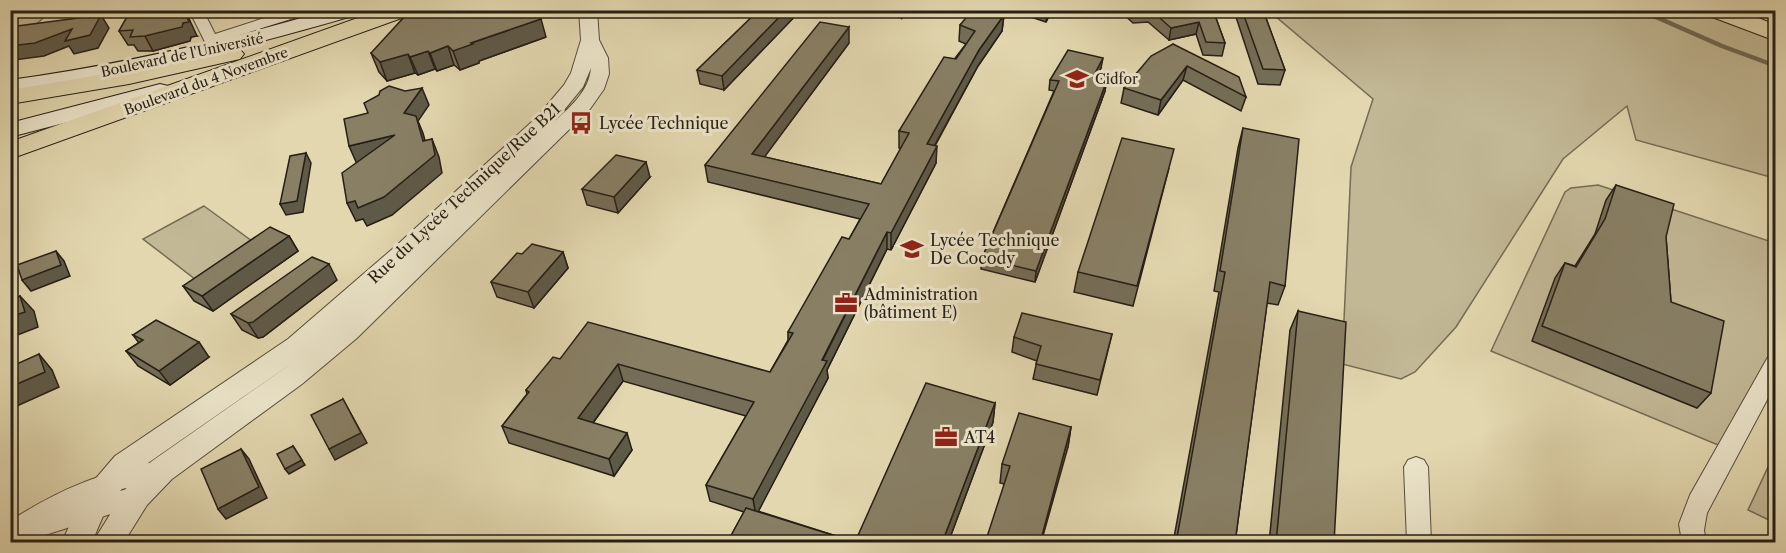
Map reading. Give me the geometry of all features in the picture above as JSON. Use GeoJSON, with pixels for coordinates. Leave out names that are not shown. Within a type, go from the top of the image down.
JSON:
{"type":"FeatureCollection","features":[{"type":"Feature","properties":{"kind":"highway"},"geometry":{"type":"LineString","coordinates":[[1715,10],[1776,34]]}},
{"type":"Feature","properties":{"kind":"highway"},"geometry":{"type":"LineString","coordinates":[[1749,10],[1776,20]]}},
{"type":"Feature","properties":{"kind":"main road","name":"Boulevard de l'Université"},"geometry":{"type":"LineString","coordinates":[[10,87],[75,78],[200,53],[352,10]]}},
{"type":"Feature","properties":{"kind":"main road","name":"Boulevard du 4 Novembre"},"geometry":{"type":"LineString","coordinates":[[10,97],[169,69],[245,51],[366,10]]}},
{"type":"Feature","properties":{"kind":"main road","name":"Boulevard du 4 Novembre"},"geometry":{"type":"LineString","coordinates":[[10,151],[228,74],[312,27],[402,10]]}},
{"type":"Feature","properties":{"kind":"main road","name":"Boulevard de l'Université"},"geometry":{"type":"LineString","coordinates":[[10,130],[228,74]]}},
{"type":"Feature","properties":{"kind":"street"},"geometry":{"type":"LineString","coordinates":[[196,10],[210,39],[312,27]]}},
{"type":"Feature","properties":{"kind":"street"},"geometry":{"type":"LineString","coordinates":[[588,10],[590,40]]}},
{"type":"Feature","properties":{"kind":"street","name":"Rue du Lycée Technique/Rue B21"},"geometry":{"type":"LineString","coordinates":[[108,543],[137,496],[162,470],[293,377],[348,331],[583,105],[594,91],[600,75],[598,52],[590,40]]}},
{"type":"Feature","properties":{"kind":"street","name":"Rue du Lycée Technique/Rue B21"},"geometry":{"type":"LineString","coordinates":[[77,543],[90,509],[105,483],[126,464],[297,346],[413,243],[560,104],[580,73],[590,40]]}},
{"type":"Feature","properties":{"kind":"street"},"geometry":{"type":"LineString","coordinates":[[1694,543],[1690,533],[1702,495],[1776,363]]}},
{"type":"Feature","properties":{"kind":"street"},"geometry":{"type":"LineString","coordinates":[[1416,467],[1419,543]]}},
{"type":"Feature","properties":{"kind":"street"},"geometry":{"type":"LineString","coordinates":[[10,535],[60,504],[105,483],[162,470]]}},
{"type":"Feature","properties":{"kind":"street"},"geometry":{"type":"LineString","coordinates":[[10,535],[137,496]]}},
{"type":"Feature","properties":{"kind":"shaded area"},"geometry":{"type":"Polygon","coordinates":[[[11,11],[51,11],[11,47],[11,11]]]}},
{"type":"Feature","properties":{"kind":"shaded area"},"geometry":{"type":"Polygon","coordinates":[[[1269,11],[1704,11],[1775,39],[1774,178],[1636,140],[1627,106],[1563,159],[1456,327],[1415,372],[1401,379],[1342,364],[1351,167],[1373,99],[1269,11]]]}},
{"type":"Feature","properties":{"kind":"shaded area"},"geometry":{"type":"Polygon","coordinates":[[[1598,185],[1775,243],[1775,353],[1722,443],[1718,445],[1491,351],[1565,192],[1571,188],[1598,185]]]}},
{"type":"Feature","properties":{"kind":"shaded area"},"geometry":{"type":"Polygon","coordinates":[[[204,206],[256,244],[195,279],[143,239],[204,206]]]}},
{"type":"Feature","properties":{"kind":"shaded area"},"geometry":{"type":"Polygon","coordinates":[[[1775,452],[1775,523],[1748,510],[1775,452]]]}},
{"type":"Feature","properties":{"kind":"building"},"geometry":{"type":"Polygon","coordinates":[[[131,10],[184,10],[189,22],[183,23],[182,27],[145,36],[130,37],[133,30],[119,31],[131,10]]]}},
{"type":"Feature","properties":{"kind":"building"},"geometry":{"type":"Polygon","coordinates":[[[419,10],[531,10],[541,19],[453,51],[448,46],[430,53],[428,51],[410,57],[408,54],[380,62],[371,53],[406,15],[419,10]]]}},
{"type":"Feature","properties":{"kind":"building"},"geometry":{"type":"Polygon","coordinates":[[[759,10],[786,10],[722,76],[697,70],[759,10]]]}},
{"type":"Feature","properties":{"kind":"building"},"geometry":{"type":"Polygon","coordinates":[[[979,10],[1004,15],[979,50],[927,144],[937,146],[891,233],[887,232],[822,360],[827,361],[753,499],[706,485],[754,402],[618,364],[578,418],[627,433],[609,459],[502,426],[529,392],[526,390],[553,357],[560,359],[588,322],[770,372],[793,333],[788,332],[842,237],[849,239],[869,204],[705,165],[820,22],[849,27],[752,154],[881,184],[909,133],[899,131],[944,57],[956,59],[975,31],[960,25],[970,13],[976,14],[979,10]]]}},
{"type":"Feature","properties":{"kind":"building"},"geometry":{"type":"Polygon","coordinates":[[[1151,10],[1213,10],[1225,43],[1206,42],[1199,22],[1171,28],[1151,10]]]}},
{"type":"Feature","properties":{"kind":"building"},"geometry":{"type":"Polygon","coordinates":[[[1242,10],[1263,10],[1285,70],[1263,69],[1242,10]]]}},
{"type":"Feature","properties":{"kind":"building"},"geometry":{"type":"Polygon","coordinates":[[[101,15],[90,35],[65,41],[72,29],[35,43],[10,46],[10,27],[101,15]]]}},
{"type":"Feature","properties":{"kind":"building"},"geometry":{"type":"Polygon","coordinates":[[[1173,44],[1239,77],[1246,97],[1187,66],[1161,100],[1124,88],[1151,56],[1173,44]]]}},
{"type":"Feature","properties":{"kind":"building"},"geometry":{"type":"Polygon","coordinates":[[[1068,50],[1103,58],[1093,77],[1107,80],[1036,271],[982,258],[1059,81],[1050,80],[1068,50]]]}},
{"type":"Feature","properties":{"kind":"building"},"geometry":{"type":"Polygon","coordinates":[[[389,86],[405,91],[422,88],[404,113],[416,116],[423,141],[432,139],[435,155],[384,197],[358,208],[355,201],[347,203],[342,173],[395,135],[349,146],[344,119],[368,113],[364,103],[379,95],[380,91],[389,86]]]}},
{"type":"Feature","properties":{"kind":"building"},"geometry":{"type":"Polygon","coordinates":[[[1243,128],[1299,139],[1285,286],[1270,282],[1235,543],[1176,543],[1225,272],[1220,271],[1243,128]]]}},
{"type":"Feature","properties":{"kind":"building"},"geometry":{"type":"Polygon","coordinates":[[[1122,138],[1174,149],[1137,286],[1078,272],[1122,138]]]}},
{"type":"Feature","properties":{"kind":"building"},"geometry":{"type":"Polygon","coordinates":[[[306,153],[297,201],[280,204],[290,156],[306,153]]]}},
{"type":"Feature","properties":{"kind":"building"},"geometry":{"type":"Polygon","coordinates":[[[616,155],[646,162],[614,197],[582,189],[616,155]]]}},
{"type":"Feature","properties":{"kind":"building"},"geometry":{"type":"Polygon","coordinates":[[[1616,185],[1674,204],[1666,237],[1671,302],[1724,321],[1711,393],[1542,326],[1565,263],[1576,267],[1605,219],[1616,185]]]}},
{"type":"Feature","properties":{"kind":"building"},"geometry":{"type":"Polygon","coordinates":[[[270,227],[289,236],[202,296],[183,286],[270,227]]]}},
{"type":"Feature","properties":{"kind":"building"},"geometry":{"type":"Polygon","coordinates":[[[532,244],[563,252],[528,292],[491,282],[517,253],[522,254],[532,244]]]}},
{"type":"Feature","properties":{"kind":"building"},"geometry":{"type":"Polygon","coordinates":[[[56,251],[61,265],[22,280],[17,265],[56,251]]]}},
{"type":"Feature","properties":{"kind":"building"},"geometry":{"type":"Polygon","coordinates":[[[312,257],[329,264],[253,322],[248,323],[231,314],[312,257]]]}},
{"type":"Feature","properties":{"kind":"building"},"geometry":{"type":"Polygon","coordinates":[[[20,296],[25,312],[10,317],[10,300],[20,296]]]}},
{"type":"Feature","properties":{"kind":"building"},"geometry":{"type":"Polygon","coordinates":[[[1298,311],[1346,322],[1334,543],[1276,543],[1298,311]]]}},
{"type":"Feature","properties":{"kind":"building"},"geometry":{"type":"Polygon","coordinates":[[[1022,313],[1112,334],[1100,380],[1036,364],[1041,346],[1014,337],[1022,313]]]}},
{"type":"Feature","properties":{"kind":"building"},"geometry":{"type":"Polygon","coordinates":[[[156,320],[199,342],[159,371],[126,351],[143,340],[133,335],[156,320]]]}},
{"type":"Feature","properties":{"kind":"building"},"geometry":{"type":"Polygon","coordinates":[[[39,354],[45,372],[10,387],[10,367],[39,354]]]}},
{"type":"Feature","properties":{"kind":"building"},"geometry":{"type":"Polygon","coordinates":[[[926,383],[995,403],[942,543],[883,543],[872,539],[870,543],[727,543],[746,508],[855,542],[926,383]]]}},
{"type":"Feature","properties":{"kind":"building"},"geometry":{"type":"Polygon","coordinates":[[[343,399],[361,433],[329,449],[311,415],[343,399]]]}},
{"type":"Feature","properties":{"kind":"building"},"geometry":{"type":"Polygon","coordinates":[[[1019,413],[1071,427],[1040,543],[985,543],[1010,466],[1002,464],[1019,413]]]}},
{"type":"Feature","properties":{"kind":"building"},"geometry":{"type":"Polygon","coordinates":[[[293,446],[302,460],[285,469],[277,454],[293,446]]]}},
{"type":"Feature","properties":{"kind":"building"},"geometry":{"type":"Polygon","coordinates":[[[241,449],[259,487],[218,509],[201,469],[241,449]]]}},
{"type":"Feature","properties":{"kind":"waterway"},"geometry":{"type":"LineString","coordinates":[[10,21],[19,10]]}},
{"type":"Feature","properties":{"kind":"waterway"},"geometry":{"type":"LineString","coordinates":[[1640,10],[1722,46],[1776,66]]}},
{"type":"Feature","properties":{"kind":"place","name":"Cidfor"},"geometry":{"type":"Point","coordinates":[1077,79]}},
{"type":"Feature","properties":{"kind":"place","name":"Lycée Technique"},"geometry":{"type":"Point","coordinates":[581,123]}},
{"type":"Feature","properties":{"kind":"place","name":"Lycée Technique De Cocody"},"geometry":{"type":"Point","coordinates":[912,249]}},
{"type":"Feature","properties":{"kind":"place","name":"Administration (bâtiment E)"},"geometry":{"type":"Point","coordinates":[846,303]}},
{"type":"Feature","properties":{"kind":"place","name":"AT4"},"geometry":{"type":"Point","coordinates":[946,437]}}]}
